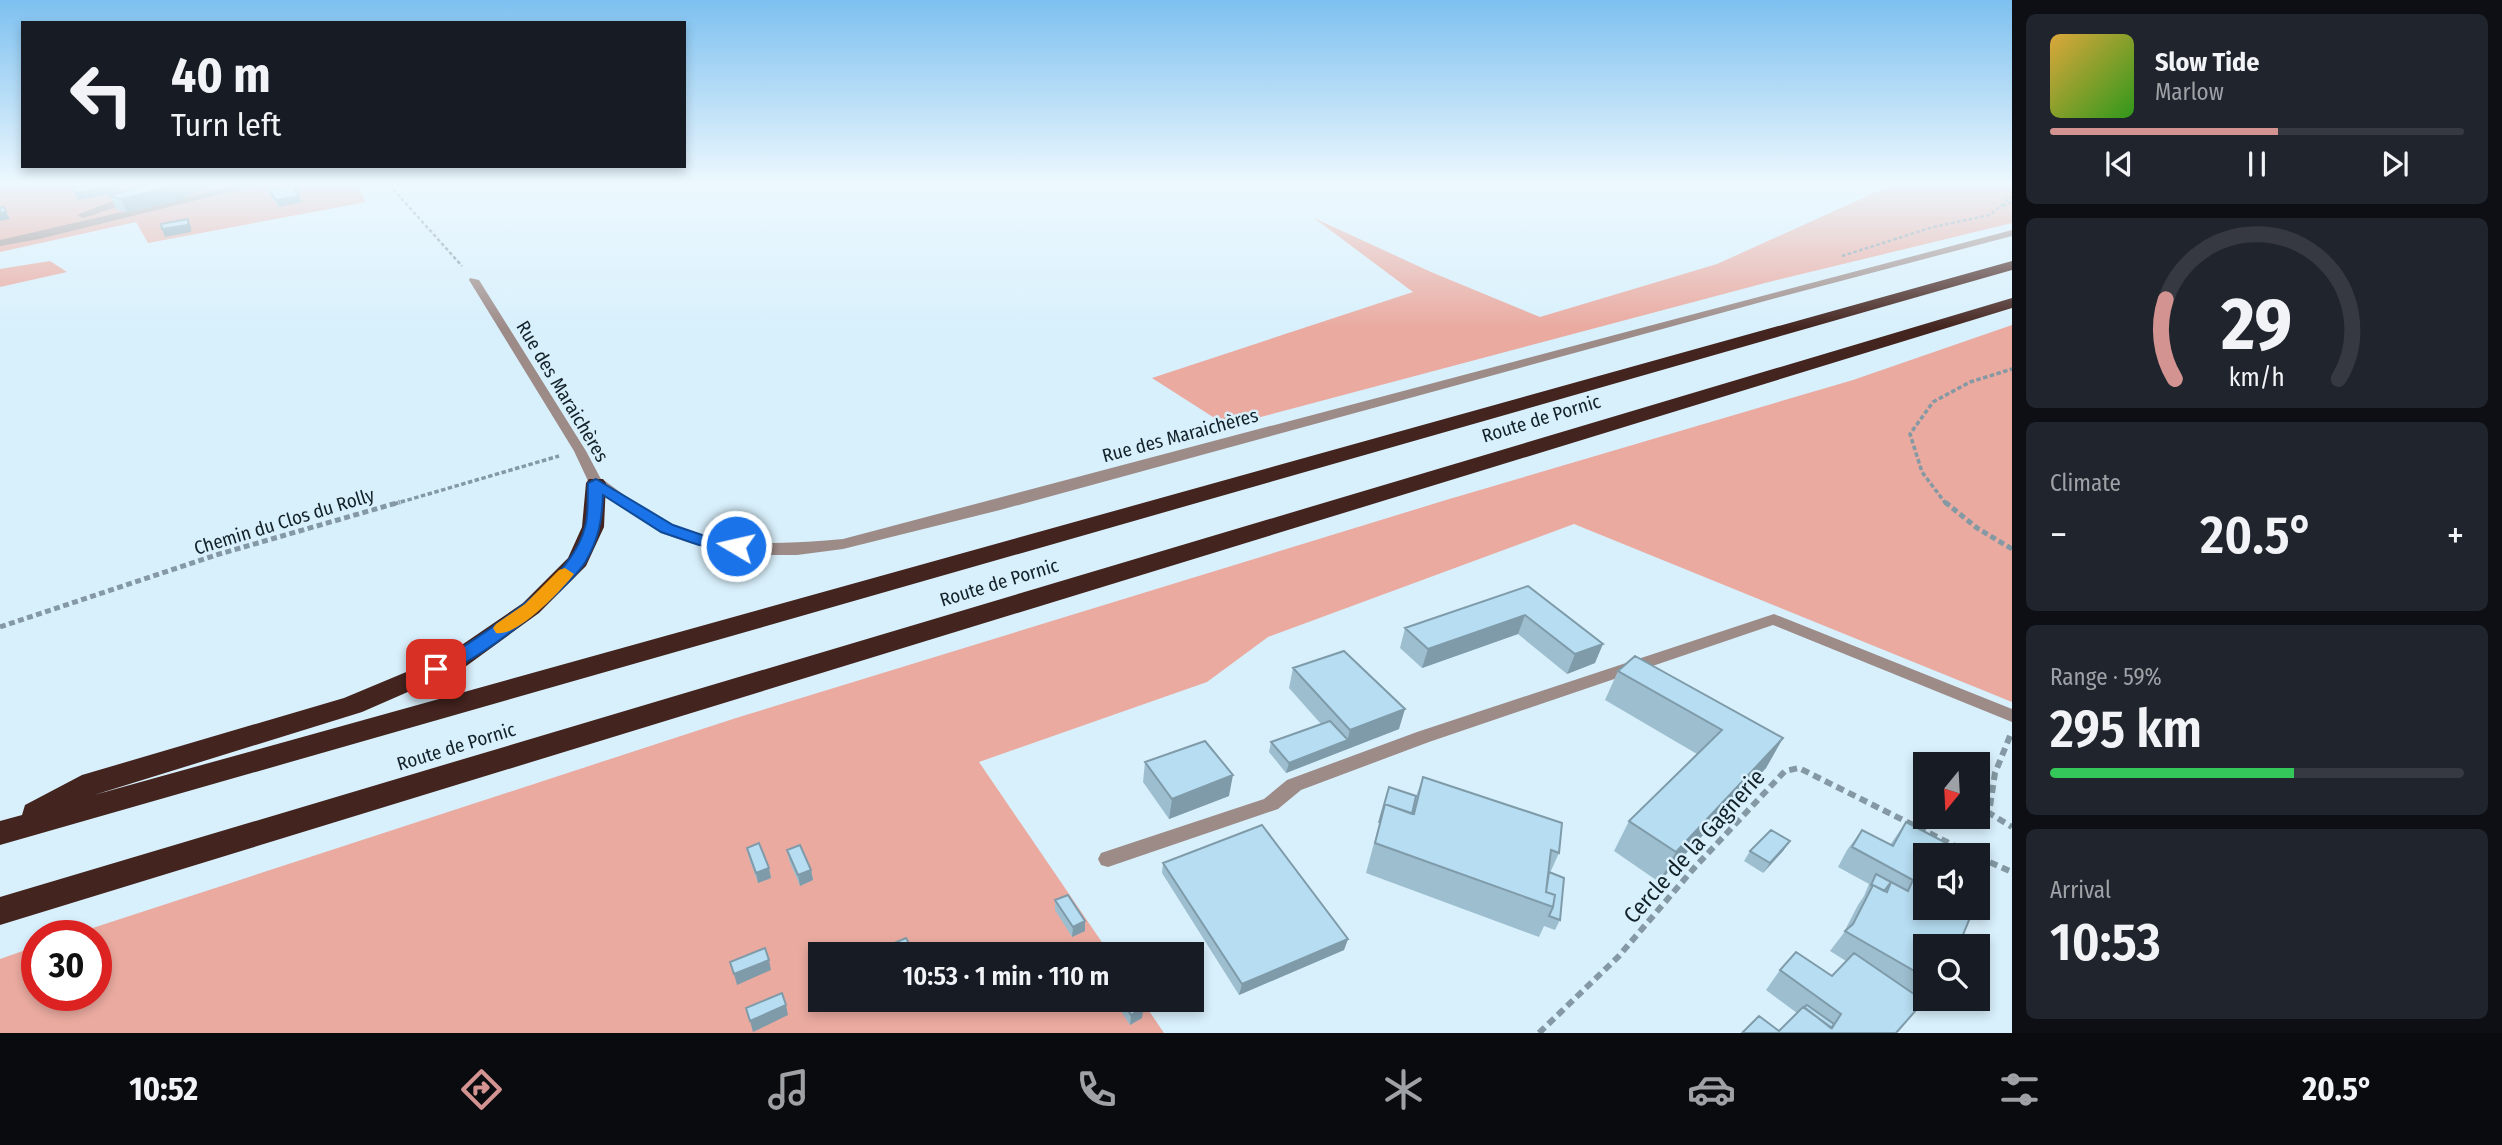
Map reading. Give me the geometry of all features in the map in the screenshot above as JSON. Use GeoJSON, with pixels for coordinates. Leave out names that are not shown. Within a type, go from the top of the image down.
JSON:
{"type":"FeatureCollection","features":[{"type":"Feature","properties":{"kind":"highway","name":"Route de Pornic"},"geometry":{"type":"LineString","coordinates":[[0,832],[2012,265]]}},
{"type":"Feature","properties":{"kind":"highway","name":"Route de Pornic"},"geometry":{"type":"LineString","coordinates":[[0,911],[2012,303]]}},
{"type":"Feature","properties":{"kind":"highway"},"geometry":{"type":"LineString","coordinates":[[0,832],[92,783],[353,705],[456,661],[531,608],[578,561],[593,527],[596,483]]}},
{"type":"Feature","properties":{"kind":"street"},"geometry":{"type":"LineString","coordinates":[[0,243],[32,232]]}},
{"type":"Feature","properties":{"kind":"street"},"geometry":{"type":"LineString","coordinates":[[0,243],[55,232]]}},
{"type":"Feature","properties":{"kind":"street","name":"Rue des Maraichères"},"geometry":{"type":"LineString","coordinates":[[596,483],[667,529],[699,540],[755,549],[797,549],[843,544],[2012,233]]}},
{"type":"Feature","properties":{"kind":"lane","name":"Rue des Maraichères"},"geometry":{"type":"LineString","coordinates":[[474,279],[580,451],[596,483]]}},
{"type":"Feature","properties":{"kind":"lane"},"geometry":{"type":"LineString","coordinates":[[1108,859],[1271,804],[1294,785],[1423,737],[1774,619],[2012,716]]}},
{"type":"Feature","properties":{"kind":"path"},"geometry":{"type":"LineString","coordinates":[[432,232],[474,279]]}},
{"type":"Feature","properties":{"kind":"path"},"geometry":{"type":"LineString","coordinates":[[1838,257],[1917,232]]}},
{"type":"Feature","properties":{"kind":"path"},"geometry":{"type":"LineString","coordinates":[[2012,369],[1970,382],[1933,402],[1910,434],[1912,455],[1933,490],[1969,523],[2012,550]]}},
{"type":"Feature","properties":{"kind":"path","name":"Chemin du Clos du Rolly"},"geometry":{"type":"LineString","coordinates":[[0,627],[228,551],[580,451]]}},
{"type":"Feature","properties":{"kind":"path"},"geometry":{"type":"LineString","coordinates":[[2012,732],[1995,773],[1989,813],[2012,827]]}},
{"type":"Feature","properties":{"kind":"path","name":"Cercle de la Gagnerie"},"geometry":{"type":"LineString","coordinates":[[1539,1033],[1618,957],[1695,867],[1785,771],[1799,768],[1950,843]]}},
{"type":"Feature","properties":{"kind":"path","name":"Cercle de la Gagnerie"},"geometry":{"type":"LineString","coordinates":[[1990,862],[2012,872]]}},
{"type":"Feature","properties":{"kind":"shaded area"},"geometry":{"type":"Polygon","coordinates":[[[0,232],[90,232],[0,252],[0,232]]]}},
{"type":"Feature","properties":{"kind":"shaded area"},"geometry":{"type":"Polygon","coordinates":[[[142,232],[205,232],[148,243],[142,232]]]}},
{"type":"Feature","properties":{"kind":"shaded area"},"geometry":{"type":"Polygon","coordinates":[[[1333,232],[1345,232],[1431,272],[1540,317],[1717,264],[1787,232],[1974,232],[1765,283],[1227,426],[1152,378],[1413,292],[1333,232]]]}},
{"type":"Feature","properties":{"kind":"shaded area"},"geometry":{"type":"Polygon","coordinates":[[[50,261],[67,272],[0,287],[0,269],[50,261]]]}},
{"type":"Feature","properties":{"kind":"shaded area"},"geometry":{"type":"Polygon","coordinates":[[[2012,325],[2012,702],[1574,524],[1268,637],[1207,682],[979,762],[1102,942],[808,942],[808,1012],[1150,1012],[1164,1033],[0,1033],[0,959],[21,952],[21,1011],[112,1011],[112,922],[736,718],[1446,500],[1853,380],[2012,325]]]}},
{"type":"Feature","properties":{"kind":"building"},"geometry":{"type":"Polygon","coordinates":[[[1528,586],[1603,644],[1575,654],[1525,615],[1428,649],[1405,628],[1528,586]]]}},
{"type":"Feature","properties":{"kind":"building"},"geometry":{"type":"Polygon","coordinates":[[[1344,651],[1405,709],[1350,730],[1293,668],[1344,651]]]}},
{"type":"Feature","properties":{"kind":"building"},"geometry":{"type":"Polygon","coordinates":[[[1635,656],[1783,738],[1676,852],[1629,821],[1722,730],[1618,671],[1635,656]]]}},
{"type":"Feature","properties":{"kind":"building"},"geometry":{"type":"Polygon","coordinates":[[[1330,721],[1348,740],[1289,763],[1271,742],[1330,721]]]}},
{"type":"Feature","properties":{"kind":"building"},"geometry":{"type":"Polygon","coordinates":[[[1205,741],[1233,775],[1172,799],[1145,762],[1205,741]]]}},
{"type":"Feature","properties":{"kind":"building"},"geometry":{"type":"Polygon","coordinates":[[[1423,777],[1562,823],[1559,853],[1551,850],[1546,892],[1555,895],[1553,907],[1375,843],[1385,804],[1414,814],[1423,777]]]}},
{"type":"Feature","properties":{"kind":"building"},"geometry":{"type":"Polygon","coordinates":[[[1389,787],[1416,796],[1412,814],[1385,804],[1379,823],[1389,787]]]}},
{"type":"Feature","properties":{"kind":"building"},"geometry":{"type":"Polygon","coordinates":[[[1906,822],[1913,826],[1913,830],[1921,830],[1946,843],[1913,843],[1913,880],[1852,847],[1862,830],[1893,846],[1906,822]]]}},
{"type":"Feature","properties":{"kind":"building"},"geometry":{"type":"Polygon","coordinates":[[[1262,825],[1348,939],[1242,984],[1163,863],[1262,825]]]}},
{"type":"Feature","properties":{"kind":"building"},"geometry":{"type":"Polygon","coordinates":[[[1771,830],[1790,841],[1770,863],[1750,851],[1771,830]]]}},
{"type":"Feature","properties":{"kind":"building"},"geometry":{"type":"Polygon","coordinates":[[[759,843],[769,868],[756,873],[747,848],[759,843]]]}},
{"type":"Feature","properties":{"kind":"building"},"geometry":{"type":"Polygon","coordinates":[[[800,845],[811,870],[798,875],[787,850],[800,845]]]}},
{"type":"Feature","properties":{"kind":"building"},"geometry":{"type":"Polygon","coordinates":[[[1549,872],[1564,878],[1560,920],[1549,916],[1555,895],[1546,892],[1549,872]]]}},
{"type":"Feature","properties":{"kind":"building"},"geometry":{"type":"Polygon","coordinates":[[[1876,874],[1891,882],[1884,891],[1871,885],[1876,874]]]}},
{"type":"Feature","properties":{"kind":"building"},"geometry":{"type":"Polygon","coordinates":[[[1913,880],[1913,920],[1969,920],[1963,934],[1913,934],[1913,970],[1845,931],[1853,924],[1873,885],[1887,892],[1891,882],[1908,891],[1913,880]]]}},
{"type":"Feature","properties":{"kind":"building"},"geometry":{"type":"Polygon","coordinates":[[[1068,895],[1085,921],[1073,927],[1055,900],[1068,895]]]}},
{"type":"Feature","properties":{"kind":"building"},"geometry":{"type":"Polygon","coordinates":[[[765,948],[769,960],[734,974],[730,962],[765,948]]]}},
{"type":"Feature","properties":{"kind":"building"},"geometry":{"type":"Polygon","coordinates":[[[1796,952],[1832,976],[1854,953],[1913,993],[1913,1011],[1915,1011],[1896,1033],[1742,1033],[1759,1016],[1779,1031],[1803,1007],[1832,1028],[1841,1014],[1780,970],[1796,952]]]}},
{"type":"Feature","properties":{"kind":"building"},"geometry":{"type":"Polygon","coordinates":[[[782,993],[786,1005],[750,1021],[746,1008],[782,993]]]}},
{"type":"Feature","properties":{"kind":"building"},"geometry":{"type":"Polygon","coordinates":[[[1807,1005],[1834,1024],[1831,1028],[1804,1007],[1807,1005]]]}},
{"type":"Feature","properties":{"kind":"slow traffic"},"geometry":{"type":"LineString","coordinates":[[502,628],[531,608],[565,574]]}},
{"type":"Feature","properties":{"kind":"route"},"geometry":{"type":"LineString","coordinates":[[436,669],[456,661],[531,608],[578,561],[593,527],[596,483],[667,529],[699,540],[736,546]]}}]}
